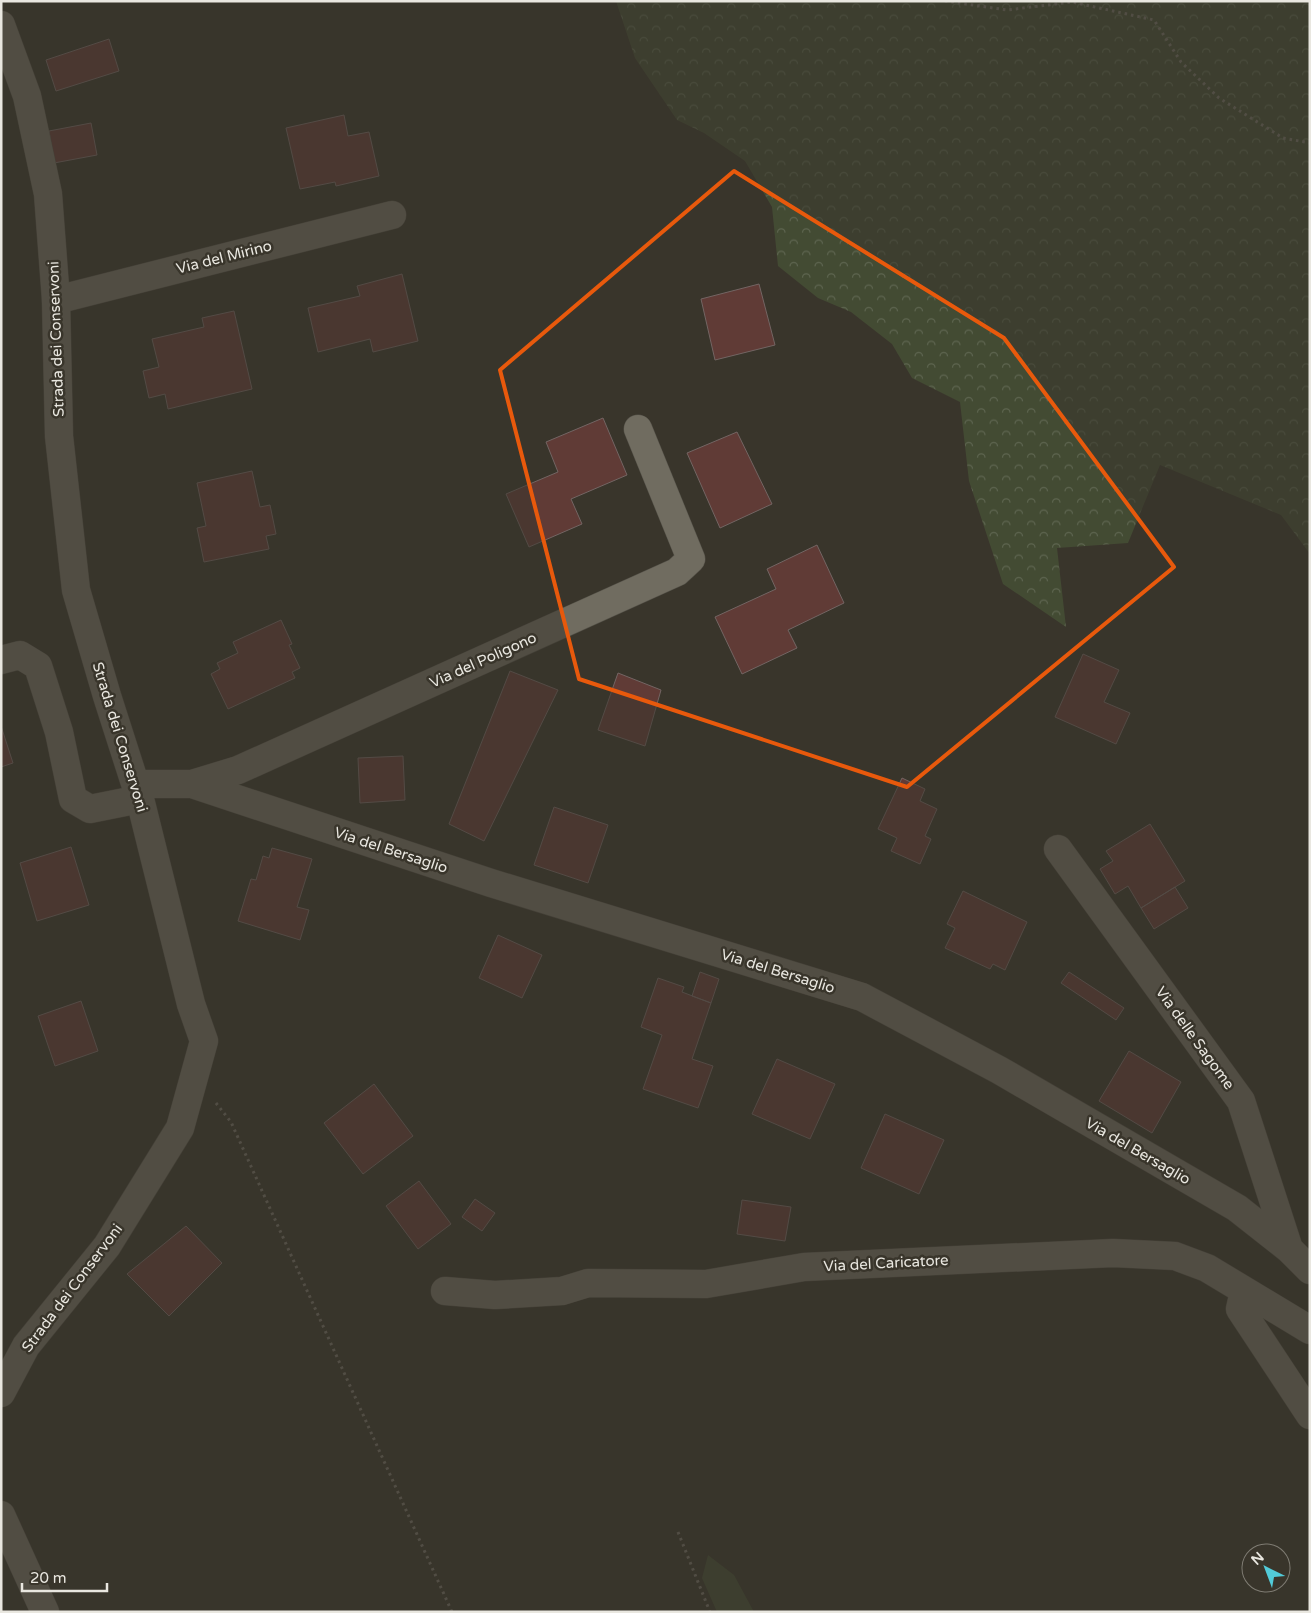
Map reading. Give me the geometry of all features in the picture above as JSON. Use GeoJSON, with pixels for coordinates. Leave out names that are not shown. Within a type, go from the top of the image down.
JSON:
{"type":"FeatureCollection","features":[{"type":"Feature","properties":{"kind":"street","name":"Strada dei Conservoni"},"geometry":{"type":"LineString","coordinates":[[1,25],[27,96],[48,194],[56,300],[59,436],[76,590],[138,792],[191,1004],[204,1041],[180,1128],[107,1246],[26,1346],[1,1393]]}},
{"type":"Feature","properties":{"kind":"street","name":"Via del Mirino"},"geometry":{"type":"LineString","coordinates":[[56,300],[392,215]]}},
{"type":"Feature","properties":{"kind":"street","name":"Via del Poligono"},"geometry":{"type":"LineString","coordinates":[[1,660],[20,655],[38,666],[59,732],[72,799],[90,809],[138,792],[192,784],[238,770],[677,572],[691,559],[638,430]]}},
{"type":"Feature","properties":{"kind":"street","name":"Via del Bersaglio"},"geometry":{"type":"LineString","coordinates":[[192,784],[491,883],[862,997],[999,1070],[1237,1208],[1289,1249],[1310,1270]]}},
{"type":"Feature","properties":{"kind":"street","name":"Via delle Sagome"},"geometry":{"type":"LineString","coordinates":[[1058,849],[1242,1101],[1289,1249]]}},
{"type":"Feature","properties":{"kind":"street","name":"Via del Caricatore"},"geometry":{"type":"LineString","coordinates":[[445,1292],[496,1295],[562,1291],[588,1283],[706,1284],[804,1267],[1112,1253],[1175,1256],[1207,1268],[1310,1330]]}},
{"type":"Feature","properties":{"kind":"street"},"geometry":{"type":"LineString","coordinates":[[1244,1291],[1240,1309],[1310,1415]]}},
{"type":"Feature","properties":{"kind":"street"},"geometry":{"type":"LineString","coordinates":[[1,1515],[45,1612]]}},
{"type":"Feature","properties":{"kind":"path"},"geometry":{"type":"LineString","coordinates":[[945,1],[1007,10],[1072,2],[1154,20],[1181,62],[1218,98],[1283,138],[1310,143]]}},
{"type":"Feature","properties":{"kind":"path"},"geometry":{"type":"LineString","coordinates":[[194,1075],[231,1122],[452,1612]]}},
{"type":"Feature","properties":{"kind":"path"},"geometry":{"type":"LineString","coordinates":[[678,1532],[710,1612]]}},
{"type":"Feature","properties":{"kind":"highlighted area"},"geometry":{"type":"Polygon","coordinates":[[[734,171],[1004,338],[1174,567],[907,787],[579,679],[500,370],[734,171]]]}},
{"type":"Feature","properties":{"kind":"green space"},"geometry":{"type":"Polygon","coordinates":[[[616,1],[1310,1],[1310,554],[1281,515],[1160,465],[1128,543],[1057,548],[1066,627],[1003,584],[969,481],[960,402],[912,378],[892,344],[851,312],[818,298],[778,266],[772,207],[745,161],[704,133],[677,120],[635,58],[616,1]]]}},
{"type":"Feature","properties":{"kind":"green space"},"geometry":{"type":"Polygon","coordinates":[[[708,1555],[734,1575],[754,1612],[717,1612],[702,1578],[708,1555]]]}},
{"type":"Feature","properties":{"kind":"building"},"geometry":{"type":"Polygon","coordinates":[[[109,39],[119,71],[56,91],[46,60],[109,39]]]}},
{"type":"Feature","properties":{"kind":"building"},"geometry":{"type":"Polygon","coordinates":[[[344,115],[348,136],[369,132],[379,176],[336,186],[335,182],[300,189],[286,128],[344,115]]]}},
{"type":"Feature","properties":{"kind":"building"},"geometry":{"type":"Polygon","coordinates":[[[91,123],[97,155],[54,163],[49,131],[91,123]]]}},
{"type":"Feature","properties":{"kind":"building"},"geometry":{"type":"Polygon","coordinates":[[[402,274],[418,341],[373,352],[370,339],[318,352],[308,308],[360,296],[357,286],[402,274]]]}},
{"type":"Feature","properties":{"kind":"building"},"geometry":{"type":"Polygon","coordinates":[[[759,284],[775,345],[715,360],[701,299],[759,284]]]}},
{"type":"Feature","properties":{"kind":"building"},"geometry":{"type":"Polygon","coordinates":[[[234,311],[252,389],[168,409],[165,394],[149,398],[143,371],[159,367],[152,339],[204,327],[202,318],[234,311]]]}},
{"type":"Feature","properties":{"kind":"building"},"geometry":{"type":"Polygon","coordinates":[[[603,418],[627,475],[571,499],[582,524],[529,547],[506,494],[558,472],[546,442],[603,418]]]}},
{"type":"Feature","properties":{"kind":"building"},"geometry":{"type":"Polygon","coordinates":[[[737,432],[772,504],[720,528],[687,453],[737,432]]]}},
{"type":"Feature","properties":{"kind":"building"},"geometry":{"type":"Polygon","coordinates":[[[252,471],[260,507],[270,505],[276,534],[266,536],[269,549],[204,562],[197,528],[206,526],[197,483],[252,471]]]}},
{"type":"Feature","properties":{"kind":"building"},"geometry":{"type":"Polygon","coordinates":[[[817,545],[844,603],[788,630],[797,648],[742,674],[715,617],[776,589],[767,569],[817,545]]]}},
{"type":"Feature","properties":{"kind":"building"},"geometry":{"type":"Polygon","coordinates":[[[281,620],[292,644],[289,645],[300,668],[292,672],[295,678],[228,709],[211,674],[220,669],[217,663],[238,653],[233,642],[281,620]]]}},
{"type":"Feature","properties":{"kind":"building"},"geometry":{"type":"Polygon","coordinates":[[[1083,654],[1119,670],[1104,702],[1130,713],[1116,744],[1055,717],[1083,654]]]}},
{"type":"Feature","properties":{"kind":"building"},"geometry":{"type":"Polygon","coordinates":[[[510,671],[558,690],[484,841],[449,824],[510,671]]]}},
{"type":"Feature","properties":{"kind":"building"},"geometry":{"type":"Polygon","coordinates":[[[618,673],[661,690],[645,746],[598,730],[618,673]]]}},
{"type":"Feature","properties":{"kind":"building"},"geometry":{"type":"Polygon","coordinates":[[[1,726],[13,763],[1,767],[1,726]]]}},
{"type":"Feature","properties":{"kind":"building"},"geometry":{"type":"Polygon","coordinates":[[[403,756],[405,800],[360,803],[358,758],[403,756]]]}},
{"type":"Feature","properties":{"kind":"building"},"geometry":{"type":"Polygon","coordinates":[[[902,778],[925,789],[920,801],[937,809],[925,836],[931,839],[920,864],[891,851],[897,838],[878,829],[902,778]]]}},
{"type":"Feature","properties":{"kind":"building"},"geometry":{"type":"Polygon","coordinates":[[[554,807],[608,825],[588,883],[534,865],[554,807]]]}},
{"type":"Feature","properties":{"kind":"building"},"geometry":{"type":"Polygon","coordinates":[[[1150,824],[1185,881],[1141,908],[1128,886],[1115,894],[1100,869],[1113,861],[1106,851],[1150,824]]]}},
{"type":"Feature","properties":{"kind":"building"},"geometry":{"type":"Polygon","coordinates":[[[71,847],[89,905],[37,921],[20,863],[71,847]]]}},
{"type":"Feature","properties":{"kind":"building"},"geometry":{"type":"Polygon","coordinates":[[[272,848],[312,859],[297,907],[309,910],[300,940],[238,921],[251,879],[256,880],[263,856],[269,858],[272,848]]]}},
{"type":"Feature","properties":{"kind":"building"},"geometry":{"type":"Polygon","coordinates":[[[1175,887],[1188,908],[1154,929],[1141,908],[1175,887]]]}},
{"type":"Feature","properties":{"kind":"building"},"geometry":{"type":"Polygon","coordinates":[[[963,891],[1027,922],[1005,970],[993,964],[990,969],[945,948],[955,928],[947,924],[963,891]]]}},
{"type":"Feature","properties":{"kind":"building"},"geometry":{"type":"Polygon","coordinates":[[[498,935],[542,955],[522,998],[479,978],[498,935]]]}},
{"type":"Feature","properties":{"kind":"building"},"geometry":{"type":"Polygon","coordinates":[[[700,972],[719,979],[711,1003],[692,996],[700,972]]]}},
{"type":"Feature","properties":{"kind":"building"},"geometry":{"type":"Polygon","coordinates":[[[1069,972],[1124,1008],[1116,1020],[1061,983],[1069,972]]]}},
{"type":"Feature","properties":{"kind":"building"},"geometry":{"type":"Polygon","coordinates":[[[658,978],[684,987],[682,992],[711,1003],[692,1059],[713,1066],[698,1108],[643,1089],[662,1035],[641,1027],[658,978]]]}},
{"type":"Feature","properties":{"kind":"building"},"geometry":{"type":"Polygon","coordinates":[[[81,1001],[98,1051],[55,1066],[38,1016],[81,1001]]]}},
{"type":"Feature","properties":{"kind":"building"},"geometry":{"type":"Polygon","coordinates":[[[1129,1051],[1181,1082],[1152,1133],[1099,1101],[1129,1051]]]}},
{"type":"Feature","properties":{"kind":"building"},"geometry":{"type":"Polygon","coordinates":[[[777,1059],[835,1084],[810,1139],[752,1114],[777,1059]]]}},
{"type":"Feature","properties":{"kind":"building"},"geometry":{"type":"Polygon","coordinates":[[[374,1084],[413,1136],[363,1174],[324,1123],[374,1084]]]}},
{"type":"Feature","properties":{"kind":"building"},"geometry":{"type":"Polygon","coordinates":[[[885,1114],[944,1140],[919,1194],[861,1168],[885,1114]]]}},
{"type":"Feature","properties":{"kind":"building"},"geometry":{"type":"Polygon","coordinates":[[[419,1181],[451,1224],[418,1249],[386,1206],[419,1181]]]}},
{"type":"Feature","properties":{"kind":"building"},"geometry":{"type":"Polygon","coordinates":[[[475,1199],[495,1213],[482,1231],[462,1217],[475,1199]]]}},
{"type":"Feature","properties":{"kind":"building"},"geometry":{"type":"Polygon","coordinates":[[[742,1200],[791,1207],[785,1241],[737,1234],[742,1200]]]}},
{"type":"Feature","properties":{"kind":"building"},"geometry":{"type":"Polygon","coordinates":[[[186,1226],[222,1263],[169,1316],[127,1274],[186,1226]]]}}]}
